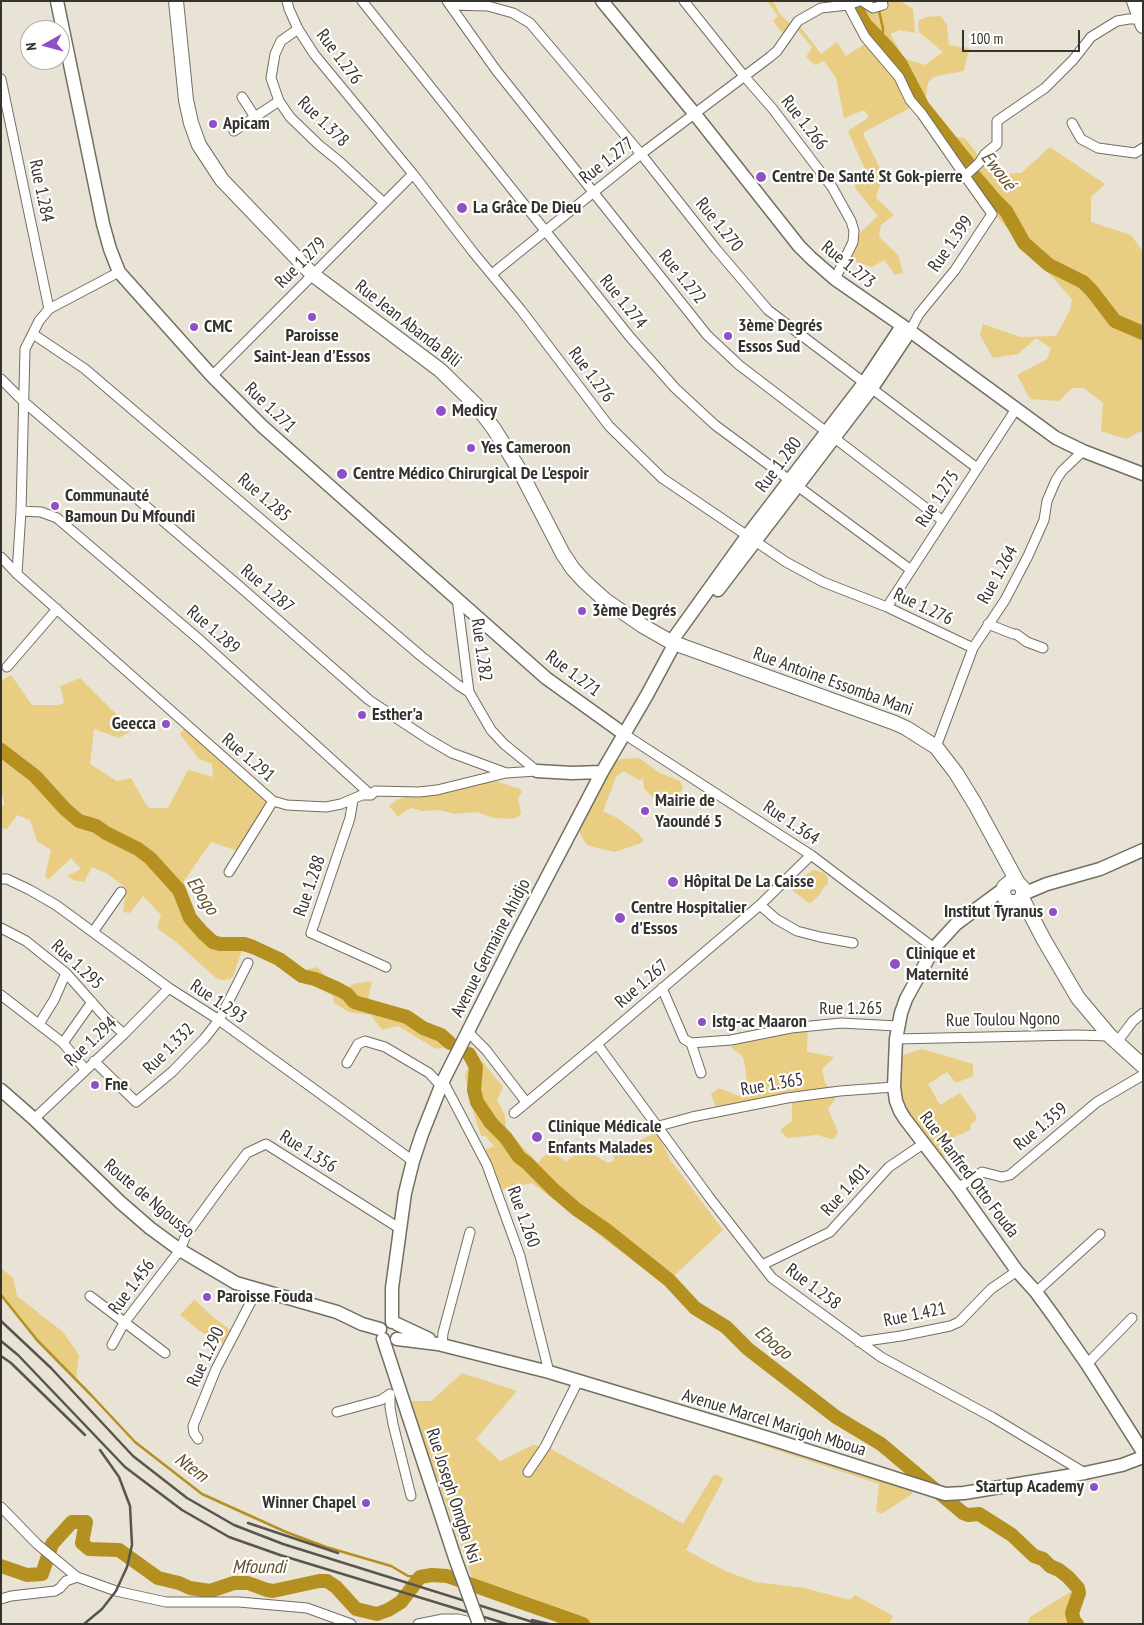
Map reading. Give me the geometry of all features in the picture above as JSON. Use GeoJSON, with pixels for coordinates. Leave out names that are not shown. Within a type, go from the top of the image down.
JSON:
{"type":"FeatureCollection","features":[{"type":"Feature","properties":{"kind":"main road","name":"Rue 1.271"},"geometry":{"type":"LineString","coordinates":[[57,1],[103,224],[119,272],[212,376],[262,426],[546,678],[624,734]]}},
{"type":"Feature","properties":{"kind":"main road","name":"Rue Jean Abanda Bili"},"geometry":{"type":"LineString","coordinates":[[176,1],[186,100],[191,123],[200,145],[222,180],[312,274],[440,370],[476,405],[494,428],[573,569],[605,600],[643,626],[675,643]]}},
{"type":"Feature","properties":{"kind":"main road","name":"Rue 1.273"},"geometry":{"type":"LineString","coordinates":[[602,1],[694,113],[799,246],[835,279],[906,328],[1056,438],[1083,451],[1143,474]]}},
{"type":"Feature","properties":{"kind":"main road"},"geometry":{"type":"LineString","coordinates":[[1134,1],[1141,22]]}},
{"type":"Feature","properties":{"kind":"main road","name":"Rue 1.280"},"geometry":{"type":"LineString","coordinates":[[675,643],[689,627],[751,539],[868,385],[906,328]]}},
{"type":"Feature","properties":{"kind":"main road","name":"Avenue Germaine Ahidjo"},"geometry":{"type":"LineString","coordinates":[[389,1331],[392,1288],[405,1193],[422,1134],[442,1084],[602,772],[675,643]]}},
{"type":"Feature","properties":{"kind":"main road","name":"Rue Antoine Essomba Mani"},"geometry":{"type":"LineString","coordinates":[[675,643],[895,723],[936,747],[956,773],[1003,855],[1013,894]]}},
{"type":"Feature","properties":{"kind":"main road"},"geometry":{"type":"LineString","coordinates":[[537,771],[602,772]]}},
{"type":"Feature","properties":{"kind":"main road"},"geometry":{"type":"LineString","coordinates":[[1143,850],[1100,869],[1013,894],[1035,925],[1078,998],[1114,1039],[1143,1066]]}},
{"type":"Feature","properties":{"kind":"main road","name":"Rue Manfred Otto Fouda"},"geometry":{"type":"LineString","coordinates":[[1013,894],[979,907],[956,924],[934,948],[906,999],[897,1026],[894,1087],[896,1101],[900,1111],[923,1144],[958,1188],[1017,1271],[1036,1292],[1139,1437],[1143,1452]]}},
{"type":"Feature","properties":{"kind":"main road","name":"Route de Ngousso"},"geometry":{"type":"LineString","coordinates":[[1,1090],[150,1228],[180,1250],[236,1283],[337,1312],[362,1324],[440,1344]]}},
{"type":"Feature","properties":{"kind":"main road","name":"Rue Joseph Omgba Nsi"},"geometry":{"type":"LineString","coordinates":[[389,1331],[396,1378],[455,1558],[479,1624]]}},
{"type":"Feature","properties":{"kind":"main road","name":"Avenue Marcel Marigoh Mboua"},"geometry":{"type":"LineString","coordinates":[[440,1344],[549,1372],[945,1494],[964,1493],[1085,1473],[1122,1465],[1143,1458]]}},
{"type":"Feature","properties":{"kind":"street","name":"Rue 1.276"},"geometry":{"type":"LineString","coordinates":[[287,1],[298,29],[314,54],[413,174],[521,310],[609,426],[662,478],[786,562],[823,582],[887,608],[973,648]]}},
{"type":"Feature","properties":{"kind":"street","name":"Rue 1.274"},"geometry":{"type":"LineString","coordinates":[[362,1],[630,336],[675,388],[716,425],[911,570]]}},
{"type":"Feature","properties":{"kind":"street","name":"Rue 1.266"},"geometry":{"type":"LineString","coordinates":[[684,1],[772,108],[832,187],[851,220],[854,231],[853,242],[835,279]]}},
{"type":"Feature","properties":{"kind":"street"},"geometry":{"type":"LineString","coordinates":[[860,1],[873,8],[882,3]]}},
{"type":"Feature","properties":{"kind":"street","name":"Rue 1.277"},"geometry":{"type":"LineString","coordinates":[[492,274],[641,154],[770,57],[777,51],[798,21],[821,8],[848,5],[860,1]]}},
{"type":"Feature","properties":{"kind":"street","name":"Rue 1.270"},"geometry":{"type":"LineString","coordinates":[[449,3],[488,6],[513,13],[530,23],[641,154],[716,249],[768,310],[978,468]]}},
{"type":"Feature","properties":{"kind":"street","name":"Rue 1.272"},"geometry":{"type":"LineString","coordinates":[[449,3],[496,70],[707,335],[739,365],[944,521]]}},
{"type":"Feature","properties":{"kind":"street"},"geometry":{"type":"LineString","coordinates":[[848,5],[864,37],[899,77],[910,100],[966,175],[979,163],[985,154],[998,144],[997,121],[1045,88],[1073,60],[1091,37],[1117,21],[1129,19],[1141,22]]}},
{"type":"Feature","properties":{"kind":"street","name":"Rue 1.378"},"geometry":{"type":"LineString","coordinates":[[298,29],[281,41],[275,54],[272,78],[279,101],[290,116],[319,145],[384,203]]}},
{"type":"Feature","properties":{"kind":"street","name":"Rue 1.284"},"geometry":{"type":"LineString","coordinates":[[1,79],[48,309]]}},
{"type":"Feature","properties":{"kind":"street"},"geometry":{"type":"LineString","coordinates":[[242,97],[255,116]]}},
{"type":"Feature","properties":{"kind":"street"},"geometry":{"type":"LineString","coordinates":[[234,131],[279,101]]}},
{"type":"Feature","properties":{"kind":"street"},"geometry":{"type":"LineString","coordinates":[[1072,123],[1081,139],[1098,148],[1135,152],[1143,148]]}},
{"type":"Feature","properties":{"kind":"street","name":"Rue 1.279"},"geometry":{"type":"LineString","coordinates":[[212,376],[413,174]]}},
{"type":"Feature","properties":{"kind":"street","name":"Rue 1.399"},"geometry":{"type":"LineString","coordinates":[[919,314],[955,270],[992,214],[966,175]]}},
{"type":"Feature","properties":{"kind":"street"},"geometry":{"type":"LineString","coordinates":[[17,574],[22,511],[25,348],[39,321],[48,309],[119,272]]}},
{"type":"Feature","properties":{"kind":"street","name":"Rue 1.280"},"geometry":{"type":"LineString","coordinates":[[906,328],[919,314]]}},
{"type":"Feature","properties":{"kind":"street","name":"Rue 1.285"},"geometry":{"type":"LineString","coordinates":[[33,334],[85,369],[421,656],[469,692]]}},
{"type":"Feature","properties":{"kind":"street","name":"Rue 1.287"},"geometry":{"type":"LineString","coordinates":[[1,379],[24,402],[369,700],[452,753],[506,772]]}},
{"type":"Feature","properties":{"kind":"street","name":"Rue 1.275"},"geometry":{"type":"LineString","coordinates":[[887,608],[1016,409]]}},
{"type":"Feature","properties":{"kind":"street","name":"Rue 1.264"},"geometry":{"type":"LineString","coordinates":[[936,747],[973,648],[1005,600],[1028,556],[1044,520],[1047,501],[1056,480],[1062,471],[1083,451]]}},
{"type":"Feature","properties":{"kind":"street","name":"Rue 1.289"},"geometry":{"type":"LineString","coordinates":[[22,511],[41,512],[57,518],[201,641],[371,795]]}},
{"type":"Feature","properties":{"kind":"street","name":"Rue 1.291"},"geometry":{"type":"LineString","coordinates":[[1,557],[17,574],[273,801],[287,805],[318,807],[340,804],[362,795],[371,795],[376,791],[402,793],[437,790],[506,772],[537,771]]}},
{"type":"Feature","properties":{"kind":"street","name":"Rue 1.282"},"geometry":{"type":"LineString","coordinates":[[457,598],[469,692],[491,730],[510,749],[537,771]]}},
{"type":"Feature","properties":{"kind":"street"},"geometry":{"type":"LineString","coordinates":[[7,667],[57,609]]}},
{"type":"Feature","properties":{"kind":"street"},"geometry":{"type":"LineString","coordinates":[[988,624],[1016,634],[1027,642],[1043,648]]}},
{"type":"Feature","properties":{"kind":"street","name":"Rue 1.364"},"geometry":{"type":"LineString","coordinates":[[624,734],[811,855],[934,948]]}},
{"type":"Feature","properties":{"kind":"street","name":"Rue 1.288"},"geometry":{"type":"LineString","coordinates":[[353,800],[350,818],[311,933],[386,967]]}},
{"type":"Feature","properties":{"kind":"street"},"geometry":{"type":"LineString","coordinates":[[229,872],[273,801]]}},
{"type":"Feature","properties":{"kind":"street","name":"Rue 1.267"},"geometry":{"type":"LineString","coordinates":[[514,1113],[760,905],[811,855]]}},
{"type":"Feature","properties":{"kind":"street","name":"Rue 1.293"},"geometry":{"type":"LineString","coordinates":[[1,879],[7,879],[50,901],[169,988],[219,1020],[413,1161]]}},
{"type":"Feature","properties":{"kind":"street"},"geometry":{"type":"LineString","coordinates":[[93,932],[121,892]]}},
{"type":"Feature","properties":{"kind":"street"},"geometry":{"type":"LineString","coordinates":[[760,905],[776,919],[796,930],[853,943]]}},
{"type":"Feature","properties":{"kind":"street","name":"Rue 1.295"},"geometry":{"type":"LineString","coordinates":[[1,928],[26,941],[66,973],[105,1017],[124,1034]]}},
{"type":"Feature","properties":{"kind":"street","name":"Rue 1.332"},"geometry":{"type":"LineString","coordinates":[[94,1061],[136,1102],[172,1072],[204,1039],[219,1020],[248,963]]}},
{"type":"Feature","properties":{"kind":"street"},"geometry":{"type":"LineString","coordinates":[[40,1024],[54,1000],[66,973]]}},
{"type":"Feature","properties":{"kind":"street","name":"Rue 1.294"},"geometry":{"type":"LineString","coordinates":[[34,1119],[124,1034],[169,988]]}},
{"type":"Feature","properties":{"kind":"street"},"geometry":{"type":"LineString","coordinates":[[662,988],[684,1039],[691,1043],[701,1074]]}},
{"type":"Feature","properties":{"kind":"street"},"geometry":{"type":"LineString","coordinates":[[1,995],[63,1043],[85,1069]]}},
{"type":"Feature","properties":{"kind":"street"},"geometry":{"type":"LineString","coordinates":[[63,1043],[92,1002]]}},
{"type":"Feature","properties":{"kind":"street"},"geometry":{"type":"LineString","coordinates":[[1114,1039],[1143,1013]]}},
{"type":"Feature","properties":{"kind":"street","name":"Rue 1.265"},"geometry":{"type":"LineString","coordinates":[[691,1043],[731,1040],[791,1028],[841,1023],[897,1026]]}},
{"type":"Feature","properties":{"kind":"street"},"geometry":{"type":"LineString","coordinates":[[468,1032],[486,1050],[526,1102]]}},
{"type":"Feature","properties":{"kind":"street","name":"Rue Toulou Ngono"},"geometry":{"type":"LineString","coordinates":[[896,1039],[1076,1035],[1114,1039]]}},
{"type":"Feature","properties":{"kind":"street","name":"Rue 1.260"},"geometry":{"type":"LineString","coordinates":[[347,1063],[358,1044],[366,1041],[385,1047],[429,1073],[442,1084],[487,1165],[520,1256],[549,1372]]}},
{"type":"Feature","properties":{"kind":"street","name":"Rue 1.258"},"geometry":{"type":"LineString","coordinates":[[597,1044],[772,1278],[881,1357],[992,1417],[1085,1473]]}},
{"type":"Feature","properties":{"kind":"street","name":"Rue 1.359"},"geometry":{"type":"LineString","coordinates":[[958,1188],[982,1172],[1002,1177],[1010,1175],[1097,1102],[1143,1075]]}},
{"type":"Feature","properties":{"kind":"street","name":"Rue 1.365"},"geometry":{"type":"LineString","coordinates":[[659,1126],[692,1117],[787,1098],[840,1091],[894,1087]]}},
{"type":"Feature","properties":{"kind":"street","name":"Rue 1.356"},"geometry":{"type":"LineString","coordinates":[[180,1250],[186,1235],[247,1153],[266,1144],[400,1228]]}},
{"type":"Feature","properties":{"kind":"street","name":"Rue 1.401"},"geometry":{"type":"LineString","coordinates":[[762,1265],[830,1232],[889,1167],[923,1144]]}},
{"type":"Feature","properties":{"kind":"street"},"geometry":{"type":"LineString","coordinates":[[440,1344],[470,1232]]}},
{"type":"Feature","properties":{"kind":"street"},"geometry":{"type":"LineString","coordinates":[[1036,1292],[1100,1234]]}},
{"type":"Feature","properties":{"kind":"street","name":"Rue 1.456"},"geometry":{"type":"LineString","coordinates":[[112,1345],[124,1323],[180,1250]]}},
{"type":"Feature","properties":{"kind":"street","name":"Rue 1.421"},"geometry":{"type":"LineString","coordinates":[[859,1342],[950,1326],[959,1322],[992,1289],[1017,1271]]}},
{"type":"Feature","properties":{"kind":"street","name":"Rue 1.290"},"geometry":{"type":"LineString","coordinates":[[198,1438],[194,1433],[193,1426],[216,1369],[257,1290]]}},
{"type":"Feature","properties":{"kind":"street"},"geometry":{"type":"LineString","coordinates":[[90,1296],[165,1353]]}},
{"type":"Feature","properties":{"kind":"street"},"geometry":{"type":"LineString","coordinates":[[1087,1364],[1132,1318]]}},
{"type":"Feature","properties":{"kind":"street"},"geometry":{"type":"LineString","coordinates":[[528,1472],[545,1447],[578,1381]]}},
{"type":"Feature","properties":{"kind":"street"},"geometry":{"type":"LineString","coordinates":[[337,1412],[381,1400],[390,1394],[391,1415],[411,1496]]}},
{"type":"Feature","properties":{"kind":"street"},"geometry":{"type":"LineString","coordinates":[[1,1507],[37,1544],[77,1577],[116,1591],[166,1602],[266,1603],[307,1608],[351,1624]]}},
{"type":"Feature","properties":{"kind":"street"},"geometry":{"type":"LineString","coordinates":[[1,1599],[11,1596],[55,1591],[66,1581],[77,1577]]}},
{"type":"Feature","properties":{"kind":"street"},"geometry":{"type":"LineString","coordinates":[[418,1624],[443,1619],[464,1620],[479,1624]]}},
{"type":"Feature","properties":{"kind":"shaded area"},"geometry":{"type":"Polygon","coordinates":[[[767,1],[773,1],[780,14],[791,25],[796,21],[821,54],[837,42],[846,56],[869,41],[849,2],[824,5],[823,1],[900,1],[913,9],[915,33],[900,30],[890,34],[905,59],[925,65],[943,52],[919,32],[918,21],[926,17],[941,16],[947,25],[949,45],[969,48],[964,71],[933,77],[928,83],[925,104],[952,137],[965,138],[993,175],[1021,173],[1050,147],[1105,184],[1091,197],[1091,222],[1131,235],[1143,252],[1143,433],[1141,431],[1126,439],[1101,431],[1103,403],[1084,388],[1072,388],[1059,401],[1030,399],[1017,375],[1047,359],[1051,348],[1036,338],[1018,354],[993,358],[980,335],[983,324],[1020,337],[1056,336],[1070,310],[1072,299],[997,217],[992,208],[912,107],[864,132],[864,136],[883,174],[876,198],[894,215],[881,225],[879,235],[898,255],[903,273],[895,275],[884,260],[872,267],[853,261],[850,268],[845,271],[860,233],[878,216],[855,188],[856,177],[867,174],[848,131],[869,117],[864,110],[844,118],[836,78],[824,61],[815,65],[806,57],[812,47],[797,29],[784,35],[773,21],[778,16],[767,1]]]}},
{"type":"Feature","properties":{"kind":"shaded area"},"geometry":{"type":"Polygon","coordinates":[[[11,675],[32,705],[57,705],[64,703],[60,686],[80,678],[134,729],[119,738],[94,729],[90,764],[117,781],[131,778],[150,808],[168,808],[188,770],[213,777],[212,764],[199,759],[180,734],[184,729],[271,802],[272,813],[270,816],[238,851],[211,842],[184,881],[188,904],[214,940],[252,942],[267,948],[302,971],[317,967],[332,983],[348,988],[353,984],[372,981],[368,998],[436,1028],[447,1047],[436,1049],[398,1026],[382,1030],[371,1015],[349,1012],[334,1003],[333,996],[254,952],[242,951],[233,976],[230,979],[216,978],[176,942],[157,928],[161,915],[143,896],[130,913],[123,912],[126,888],[108,874],[92,867],[84,882],[73,880],[67,876],[81,869],[71,858],[48,880],[45,876],[51,850],[37,841],[30,820],[17,815],[7,829],[1,828],[1,807],[4,805],[4,802],[1,789],[1,681],[11,675]]]}},
{"type":"Feature","properties":{"kind":"shaded area"},"geometry":{"type":"Polygon","coordinates":[[[639,758],[660,773],[680,781],[683,787],[682,790],[671,804],[667,804],[667,800],[655,799],[644,789],[643,779],[639,780],[624,771],[616,777],[603,811],[619,819],[639,834],[643,840],[641,843],[615,852],[589,846],[584,841],[576,825],[606,775],[618,760],[639,758]]]}},
{"type":"Feature","properties":{"kind":"shaded area"},"geometry":{"type":"Polygon","coordinates":[[[496,781],[520,789],[522,792],[518,799],[521,813],[519,816],[512,819],[494,818],[477,812],[455,814],[440,810],[422,811],[412,808],[398,817],[389,806],[395,801],[408,796],[437,795],[450,789],[496,781]]]}},
{"type":"Feature","properties":{"kind":"shaded area"},"geometry":{"type":"Polygon","coordinates":[[[814,870],[824,873],[828,878],[828,884],[809,903],[792,890],[806,875],[814,870]]]}},
{"type":"Feature","properties":{"kind":"shaded area"},"geometry":{"type":"Polygon","coordinates":[[[794,1022],[808,1023],[807,1052],[834,1057],[822,1069],[825,1083],[837,1096],[828,1109],[838,1132],[835,1138],[831,1139],[817,1135],[788,1138],[782,1133],[781,1129],[792,1121],[792,1102],[785,1094],[716,1107],[711,1094],[719,1088],[739,1096],[748,1090],[744,1060],[731,1047],[734,1044],[767,1028],[791,1028],[794,1022]]]}},
{"type":"Feature","properties":{"kind":"shaded area"},"geometry":{"type":"Polygon","coordinates":[[[922,1049],[973,1064],[973,1076],[956,1083],[947,1072],[928,1084],[940,1105],[960,1093],[976,1115],[976,1120],[971,1124],[970,1130],[950,1139],[954,1151],[941,1160],[903,1112],[898,1093],[900,1056],[922,1049]]]}},
{"type":"Feature","properties":{"kind":"shaded area"},"geometry":{"type":"Polygon","coordinates":[[[473,1050],[503,1087],[497,1100],[505,1115],[506,1130],[538,1163],[550,1149],[566,1162],[582,1148],[608,1163],[615,1160],[612,1154],[657,1132],[671,1161],[723,1230],[664,1285],[532,1183],[502,1190],[485,1150],[494,1146],[485,1136],[481,1136],[465,1076],[473,1050]]]}},
{"type":"Feature","properties":{"kind":"shaded area"},"geometry":{"type":"Polygon","coordinates":[[[1,1268],[13,1278],[17,1296],[63,1332],[79,1355],[76,1379],[37,1340],[1,1295],[1,1268]]]}},
{"type":"Feature","properties":{"kind":"shaded area"},"geometry":{"type":"Polygon","coordinates":[[[193,1298],[213,1317],[232,1331],[224,1344],[200,1331],[180,1315],[194,1300],[193,1298]]]}},
{"type":"Feature","properties":{"kind":"shaded area"},"geometry":{"type":"Polygon","coordinates":[[[462,1373],[517,1391],[476,1439],[500,1461],[533,1445],[548,1447],[683,1524],[714,1474],[724,1478],[686,1550],[725,1571],[755,1582],[804,1588],[850,1600],[855,1595],[893,1616],[889,1624],[583,1624],[475,1586],[410,1401],[431,1401],[462,1373]]]}},
{"type":"Feature","properties":{"kind":"shaded area"},"geometry":{"type":"Polygon","coordinates":[[[628,1401],[918,1482],[911,1495],[881,1514],[876,1511],[879,1484],[628,1401]]]}},
{"type":"Feature","properties":{"kind":"shaded area"},"geometry":{"type":"Polygon","coordinates":[[[1070,1592],[1076,1594],[1070,1615],[1073,1624],[1027,1624],[1030,1617],[1070,1592]]]}},
{"type":"Feature","properties":{"kind":"waterway","name":"Ewoué"},"geometry":{"type":"LineString","coordinates":[[852,1],[865,24],[900,63],[923,107],[968,163],[971,172],[1006,211],[1024,243],[1049,265],[1083,282],[1115,321],[1143,333]]}},
{"type":"Feature","properties":{"kind":"waterway"},"geometry":{"type":"LineString","coordinates":[[877,1],[883,29],[882,41]]}},
{"type":"Feature","properties":{"kind":"waterway","name":"Ebogo"},"geometry":{"type":"LineString","coordinates":[[1,750],[35,776],[65,809],[79,821],[96,826],[138,849],[150,858],[179,890],[190,918],[213,942],[220,944],[244,944],[253,947],[279,959],[302,976],[315,979],[338,989],[347,994],[354,1002],[407,1017],[423,1028],[441,1035],[450,1043]]}},
{"type":"Feature","properties":{"kind":"waterway","name":"Ebogo"},"geometry":{"type":"LineString","coordinates":[[469,1054],[476,1067],[474,1090],[477,1102],[491,1123],[506,1138],[519,1157],[554,1190],[669,1280],[695,1308],[726,1327],[748,1349],[836,1417],[881,1444],[963,1513],[968,1515],[979,1514],[1012,1535],[1034,1556],[1043,1559],[1050,1566],[1068,1577],[1078,1588],[1079,1593],[1072,1613],[1077,1624]]}},
{"type":"Feature","properties":{"kind":"waterway","name":"Ntem"},"geometry":{"type":"LineString","coordinates":[[1,1295],[37,1340],[135,1442],[202,1494],[286,1532],[326,1547],[391,1566],[408,1576],[420,1577]]}},
{"type":"Feature","properties":{"kind":"waterway","name":"Mfoundi"},"geometry":{"type":"LineString","coordinates":[[1,1566],[27,1575],[42,1574],[52,1544],[72,1522],[86,1522],[82,1543],[89,1549],[119,1550],[158,1578],[190,1588],[210,1591],[234,1583],[248,1583],[273,1591],[327,1581],[336,1587],[356,1609],[377,1614],[401,1602],[420,1577],[432,1575],[447,1576],[583,1624]]}},
{"type":"Feature","properties":{"kind":"railway"},"geometry":{"type":"LineString","coordinates":[[1,1321],[51,1368],[133,1456],[187,1498],[234,1525],[283,1544],[539,1624]]}},
{"type":"Feature","properties":{"kind":"railway"},"geometry":{"type":"LineString","coordinates":[[1,1341],[18,1355],[125,1467],[182,1510],[229,1537],[280,1555],[507,1624]]}},
{"type":"Feature","properties":{"kind":"railway"},"geometry":{"type":"LineString","coordinates":[[1,1356],[11,1363],[85,1435]]}},
{"type":"Feature","properties":{"kind":"railway"},"geometry":{"type":"LineString","coordinates":[[84,1624],[102,1609],[116,1591],[127,1567],[132,1545],[130,1506],[119,1477],[100,1450]]}},
{"type":"Feature","properties":{"kind":"railway"},"geometry":{"type":"LineString","coordinates":[[248,1523],[338,1553]]}},
{"type":"Feature","properties":{"kind":"railway"},"geometry":{"type":"LineString","coordinates":[[532,1620],[549,1624]]}},
{"type":"Feature","properties":{"kind":"place","name":"Apicam"},"geometry":{"type":"Point","coordinates":[213,124]}},
{"type":"Feature","properties":{"kind":"place","name":"Centre De Santé St Gok-pierre"},"geometry":{"type":"Point","coordinates":[761,177]}},
{"type":"Feature","properties":{"kind":"place","name":"La Grâce De Dieu"},"geometry":{"type":"Point","coordinates":[462,208]}},
{"type":"Feature","properties":{"kind":"place","name":"Paroisse Saint-Jean d'Essos"},"geometry":{"type":"Point","coordinates":[312,317]}},
{"type":"Feature","properties":{"kind":"place","name":"CMC"},"geometry":{"type":"Point","coordinates":[194,327]}},
{"type":"Feature","properties":{"kind":"place","name":"3ème Degrés Essos Sud"},"geometry":{"type":"Point","coordinates":[728,336]}},
{"type":"Feature","properties":{"kind":"place","name":"Medicy"},"geometry":{"type":"Point","coordinates":[441,411]}},
{"type":"Feature","properties":{"kind":"place","name":"Yes Cameroon"},"geometry":{"type":"Point","coordinates":[471,448]}},
{"type":"Feature","properties":{"kind":"place","name":"Centre Médico Chirurgical De L'espoir"},"geometry":{"type":"Point","coordinates":[342,474]}},
{"type":"Feature","properties":{"kind":"place","name":"Communauté Bamoun Du Mfoundi"},"geometry":{"type":"Point","coordinates":[55,506]}},
{"type":"Feature","properties":{"kind":"place","name":"3ème Degrés"},"geometry":{"type":"Point","coordinates":[582,611]}},
{"type":"Feature","properties":{"kind":"place","name":"Esther'a"},"geometry":{"type":"Point","coordinates":[362,715]}},
{"type":"Feature","properties":{"kind":"place","name":"Geecca"},"geometry":{"type":"Point","coordinates":[166,724]}},
{"type":"Feature","properties":{"kind":"place","name":"Mairie de Yaoundé 5"},"geometry":{"type":"Point","coordinates":[645,811]}},
{"type":"Feature","properties":{"kind":"place","name":"Hôpital De La Caisse"},"geometry":{"type":"Point","coordinates":[673,882]}},
{"type":"Feature","properties":{"kind":"place","name":"Institut Tyranus"},"geometry":{"type":"Point","coordinates":[1053,912]}},
{"type":"Feature","properties":{"kind":"place","name":"Centre Hospitalier d'Essos"},"geometry":{"type":"Point","coordinates":[620,918]}},
{"type":"Feature","properties":{"kind":"place","name":"Clinique et Maternité"},"geometry":{"type":"Point","coordinates":[895,964]}},
{"type":"Feature","properties":{"kind":"place","name":"Istg-ac Maaron"},"geometry":{"type":"Point","coordinates":[702,1022]}},
{"type":"Feature","properties":{"kind":"place","name":"Fne"},"geometry":{"type":"Point","coordinates":[95,1085]}},
{"type":"Feature","properties":{"kind":"place","name":"Clinique Médicale Enfants Malades"},"geometry":{"type":"Point","coordinates":[537,1137]}},
{"type":"Feature","properties":{"kind":"place","name":"Paroisse Fouda"},"geometry":{"type":"Point","coordinates":[207,1297]}},
{"type":"Feature","properties":{"kind":"place","name":"Startup Academy"},"geometry":{"type":"Point","coordinates":[1094,1487]}},
{"type":"Feature","properties":{"kind":"place","name":"Winner Chapel"},"geometry":{"type":"Point","coordinates":[366,1503]}}]}
